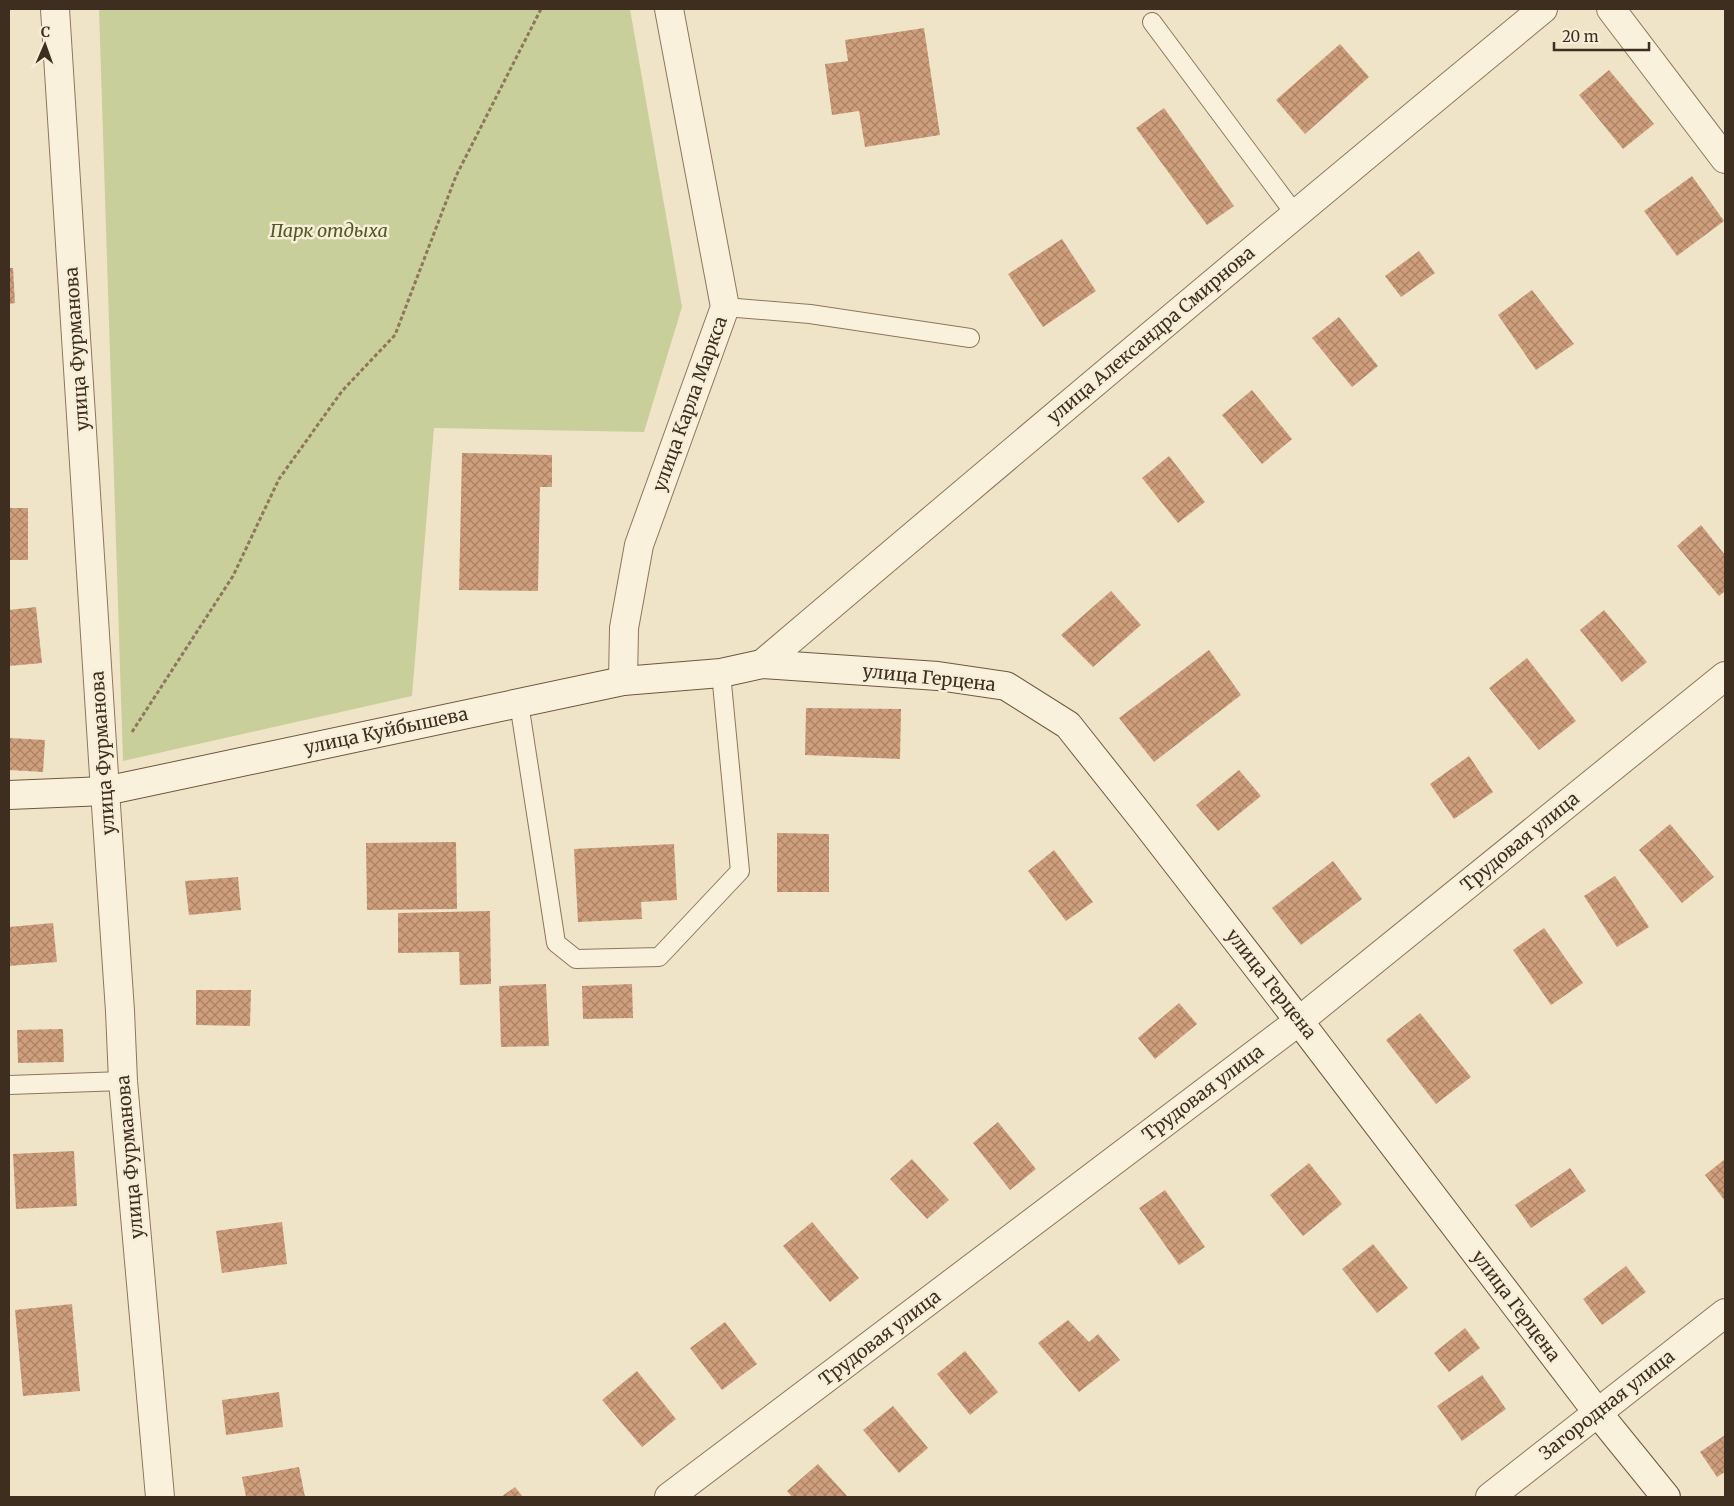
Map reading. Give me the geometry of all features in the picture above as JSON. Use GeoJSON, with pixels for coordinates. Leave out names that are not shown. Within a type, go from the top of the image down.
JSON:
{"type":"FeatureCollection","features":[{"type":"Feature","properties":{"kind":"street","name":"улица Фурманова"},"geometry":{"type":"LineString","coordinates":[[55,9],[120,1011],[122,1081],[160,1497]]}},
{"type":"Feature","properties":{"kind":"street","name":"улица Карла Маркса"},"geometry":{"type":"LineString","coordinates":[[622,681],[624,628],[639,545],[725,306],[669,9]]}},
{"type":"Feature","properties":{"kind":"street","name":"улица Александра Смирнова"},"geometry":{"type":"LineString","coordinates":[[762,664],[1025,440],[1543,9]]}},
{"type":"Feature","properties":{"kind":"street"},"geometry":{"type":"LineString","coordinates":[[1611,9],[1725,159]]}},
{"type":"Feature","properties":{"kind":"street","name":"улица Куйбышева"},"geometry":{"type":"LineString","coordinates":[[9,795],[105,791],[622,681],[721,673],[762,664]]}},
{"type":"Feature","properties":{"kind":"street","name":"улица Герцена"},"geometry":{"type":"LineString","coordinates":[[762,664],[938,676],[1006,686],[1068,724],[1299,1021],[1597,1412],[1666,1497]]}},
{"type":"Feature","properties":{"kind":"street","name":"Трудовая улица"},"geometry":{"type":"LineString","coordinates":[[669,1497],[1299,1021],[1725,676]]}},
{"type":"Feature","properties":{"kind":"street","name":"Загородная улица"},"geometry":{"type":"LineString","coordinates":[[1490,1497],[1725,1313]]}},
{"type":"Feature","properties":{"kind":"lane"},"geometry":{"type":"LineString","coordinates":[[1152,22],[1295,214]]}},
{"type":"Feature","properties":{"kind":"lane"},"geometry":{"type":"LineString","coordinates":[[725,306],[810,314],[970,338]]}},
{"type":"Feature","properties":{"kind":"lane"},"geometry":{"type":"LineString","coordinates":[[519,703],[556,943],[576,959],[659,957],[740,871],[721,673]]}},
{"type":"Feature","properties":{"kind":"lane"},"geometry":{"type":"LineString","coordinates":[[9,1085],[122,1081]]}},
{"type":"Feature","properties":{"kind":"path"},"geometry":{"type":"LineString","coordinates":[[132,732],[233,576],[279,480],[342,391],[395,334],[456,176],[541,9]]}},
{"type":"Feature","properties":{"kind":"green space","name":"Парк отдыха"},"geometry":{"type":"Polygon","coordinates":[[[99,9],[630,9],[682,307],[644,432],[434,428],[412,696],[123,761],[99,9]]]}},
{"type":"Feature","properties":{"kind":"building"},"geometry":{"type":"Polygon","coordinates":[[[924,28],[940,135],[865,147],[859,111],[832,115],[825,64],[848,61],[845,40],[924,28]]]}},
{"type":"Feature","properties":{"kind":"building"},"geometry":{"type":"Polygon","coordinates":[[[1340,44],[1369,77],[1305,134],[1276,100],[1340,44]]]}},
{"type":"Feature","properties":{"kind":"building"},"geometry":{"type":"Polygon","coordinates":[[[1609,70],[1654,124],[1623,149],[1579,95],[1609,70]]]}},
{"type":"Feature","properties":{"kind":"building"},"geometry":{"type":"Polygon","coordinates":[[[1164,108],[1234,206],[1207,225],[1136,128],[1164,108]]]}},
{"type":"Feature","properties":{"kind":"building"},"geometry":{"type":"Polygon","coordinates":[[[1692,176],[1724,221],[1677,256],[1644,211],[1692,176]]]}},
{"type":"Feature","properties":{"kind":"building"},"geometry":{"type":"Polygon","coordinates":[[[1062,239],[1096,291],[1043,327],[1008,274],[1062,239]]]}},
{"type":"Feature","properties":{"kind":"building"},"geometry":{"type":"Polygon","coordinates":[[[1419,251],[1435,273],[1401,297],[1385,276],[1419,251]]]}},
{"type":"Feature","properties":{"kind":"building"},"geometry":{"type":"Polygon","coordinates":[[[9,268],[13,268],[15,303],[9,304],[9,268]]]}},
{"type":"Feature","properties":{"kind":"building"},"geometry":{"type":"Polygon","coordinates":[[[1532,290],[1574,344],[1536,370],[1498,315],[1532,290]]]}},
{"type":"Feature","properties":{"kind":"building"},"geometry":{"type":"Polygon","coordinates":[[[1339,317],[1378,366],[1352,387],[1312,338],[1339,317]]]}},
{"type":"Feature","properties":{"kind":"building"},"geometry":{"type":"Polygon","coordinates":[[[1252,390],[1292,439],[1262,464],[1222,415],[1252,390]]]}},
{"type":"Feature","properties":{"kind":"building"},"geometry":{"type":"Polygon","coordinates":[[[462,453],[552,455],[552,487],[540,487],[538,591],[459,590],[462,453]]]}},
{"type":"Feature","properties":{"kind":"building"},"geometry":{"type":"Polygon","coordinates":[[[1169,456],[1205,502],[1178,523],[1142,478],[1169,456]]]}},
{"type":"Feature","properties":{"kind":"building"},"geometry":{"type":"Polygon","coordinates":[[[9,508],[28,508],[28,560],[9,560],[9,508]]]}},
{"type":"Feature","properties":{"kind":"building"},"geometry":{"type":"Polygon","coordinates":[[[1701,525],[1725,555],[1725,591],[1719,596],[1677,546],[1701,525]]]}},
{"type":"Feature","properties":{"kind":"building"},"geometry":{"type":"Polygon","coordinates":[[[1111,591],[1141,625],[1093,667],[1061,635],[1111,591]]]}},
{"type":"Feature","properties":{"kind":"building"},"geometry":{"type":"Polygon","coordinates":[[[36,607],[42,663],[9,666],[9,610],[36,607]]]}},
{"type":"Feature","properties":{"kind":"building"},"geometry":{"type":"Polygon","coordinates":[[[1604,610],[1647,662],[1622,682],[1580,630],[1604,610]]]}},
{"type":"Feature","properties":{"kind":"building"},"geometry":{"type":"Polygon","coordinates":[[[1209,650],[1241,695],[1154,762],[1119,718],[1209,650]]]}},
{"type":"Feature","properties":{"kind":"building"},"geometry":{"type":"Polygon","coordinates":[[[1527,658],[1576,721],[1539,750],[1489,688],[1527,658]]]}},
{"type":"Feature","properties":{"kind":"building"},"geometry":{"type":"Polygon","coordinates":[[[806,708],[901,709],[900,759],[805,755],[806,708]]]}},
{"type":"Feature","properties":{"kind":"building"},"geometry":{"type":"Polygon","coordinates":[[[9,738],[45,740],[43,772],[9,770],[9,738]]]}},
{"type":"Feature","properties":{"kind":"building"},"geometry":{"type":"Polygon","coordinates":[[[1469,756],[1493,792],[1454,819],[1430,784],[1469,756]]]}},
{"type":"Feature","properties":{"kind":"building"},"geometry":{"type":"Polygon","coordinates":[[[1239,770],[1261,796],[1218,831],[1196,805],[1239,770]]]}},
{"type":"Feature","properties":{"kind":"building"},"geometry":{"type":"Polygon","coordinates":[[[1670,824],[1714,877],[1682,903],[1639,850],[1670,824]]]}},
{"type":"Feature","properties":{"kind":"building"},"geometry":{"type":"Polygon","coordinates":[[[777,833],[829,834],[829,892],[777,892],[777,833]]]}},
{"type":"Feature","properties":{"kind":"building"},"geometry":{"type":"Polygon","coordinates":[[[456,842],[457,909],[367,910],[366,843],[456,842]]]}},
{"type":"Feature","properties":{"kind":"building"},"geometry":{"type":"Polygon","coordinates":[[[674,844],[677,900],[641,902],[642,919],[578,922],[574,849],[674,844]]]}},
{"type":"Feature","properties":{"kind":"building"},"geometry":{"type":"Polygon","coordinates":[[[1054,850],[1093,902],[1066,921],[1028,871],[1054,850]]]}},
{"type":"Feature","properties":{"kind":"building"},"geometry":{"type":"Polygon","coordinates":[[[1333,861],[1362,899],[1301,945],[1272,908],[1333,861]]]}},
{"type":"Feature","properties":{"kind":"building"},"geometry":{"type":"Polygon","coordinates":[[[1615,876],[1649,927],[1617,947],[1584,896],[1615,876]]]}},
{"type":"Feature","properties":{"kind":"building"},"geometry":{"type":"Polygon","coordinates":[[[238,877],[241,910],[189,915],[185,881],[238,877]]]}},
{"type":"Feature","properties":{"kind":"building"},"geometry":{"type":"Polygon","coordinates":[[[490,911],[491,984],[460,985],[459,952],[398,953],[398,913],[490,911]]]}},
{"type":"Feature","properties":{"kind":"building"},"geometry":{"type":"Polygon","coordinates":[[[53,923],[57,962],[9,966],[9,927],[53,923]]]}},
{"type":"Feature","properties":{"kind":"building"},"geometry":{"type":"Polygon","coordinates":[[[1544,928],[1583,983],[1551,1005],[1513,950],[1544,928]]]}},
{"type":"Feature","properties":{"kind":"building"},"geometry":{"type":"Polygon","coordinates":[[[546,984],[549,1046],[501,1047],[499,986],[546,984]]]}},
{"type":"Feature","properties":{"kind":"building"},"geometry":{"type":"Polygon","coordinates":[[[632,984],[633,1018],[583,1019],[582,986],[632,984]]]}},
{"type":"Feature","properties":{"kind":"building"},"geometry":{"type":"Polygon","coordinates":[[[196,990],[251,990],[250,1026],[196,1025],[196,990]]]}},
{"type":"Feature","properties":{"kind":"building"},"geometry":{"type":"Polygon","coordinates":[[[1179,1003],[1197,1024],[1155,1059],[1138,1038],[1179,1003]]]}},
{"type":"Feature","properties":{"kind":"building"},"geometry":{"type":"Polygon","coordinates":[[[1420,1013],[1471,1077],[1436,1104],[1386,1040],[1420,1013]]]}},
{"type":"Feature","properties":{"kind":"building"},"geometry":{"type":"Polygon","coordinates":[[[63,1029],[64,1062],[18,1063],[17,1030],[63,1029]]]}},
{"type":"Feature","properties":{"kind":"building"},"geometry":{"type":"Polygon","coordinates":[[[998,1122],[1036,1169],[1010,1190],[973,1143],[998,1122]]]}},
{"type":"Feature","properties":{"kind":"building"},"geometry":{"type":"Polygon","coordinates":[[[74,1151],[77,1206],[16,1209],[13,1154],[74,1151]]]}},
{"type":"Feature","properties":{"kind":"building"},"geometry":{"type":"Polygon","coordinates":[[[912,1159],[949,1200],[927,1219],[890,1179],[912,1159]]]}},
{"type":"Feature","properties":{"kind":"building"},"geometry":{"type":"Polygon","coordinates":[[[1725,1159],[1725,1201],[1705,1175],[1725,1159]]]}},
{"type":"Feature","properties":{"kind":"building"},"geometry":{"type":"Polygon","coordinates":[[[1309,1163],[1342,1204],[1303,1236],[1270,1195],[1309,1163]]]}},
{"type":"Feature","properties":{"kind":"building"},"geometry":{"type":"Polygon","coordinates":[[[1570,1168],[1586,1191],[1531,1228],[1515,1205],[1570,1168]]]}},
{"type":"Feature","properties":{"kind":"building"},"geometry":{"type":"Polygon","coordinates":[[[1165,1190],[1205,1247],[1179,1265],[1139,1208],[1165,1190]]]}},
{"type":"Feature","properties":{"kind":"building"},"geometry":{"type":"Polygon","coordinates":[[[282,1222],[287,1264],[222,1273],[216,1231],[282,1222]]]}},
{"type":"Feature","properties":{"kind":"building"},"geometry":{"type":"Polygon","coordinates":[[[812,1222],[859,1278],[830,1302],[783,1246],[812,1222]]]}},
{"type":"Feature","properties":{"kind":"building"},"geometry":{"type":"Polygon","coordinates":[[[1373,1244],[1408,1288],[1377,1313],[1342,1269],[1373,1244]]]}},
{"type":"Feature","properties":{"kind":"building"},"geometry":{"type":"Polygon","coordinates":[[[1626,1266],[1646,1292],[1602,1325],[1583,1299],[1626,1266]]]}},
{"type":"Feature","properties":{"kind":"building"},"geometry":{"type":"Polygon","coordinates":[[[72,1304],[80,1391],[23,1396],[15,1310],[72,1304]]]}},
{"type":"Feature","properties":{"kind":"building"},"geometry":{"type":"Polygon","coordinates":[[[1068,1320],[1089,1342],[1098,1334],[1120,1360],[1079,1392],[1038,1343],[1068,1320]]]}},
{"type":"Feature","properties":{"kind":"building"},"geometry":{"type":"Polygon","coordinates":[[[725,1322],[757,1364],[722,1390],[690,1348],[725,1322]]]}},
{"type":"Feature","properties":{"kind":"building"},"geometry":{"type":"Polygon","coordinates":[[[1465,1328],[1480,1348],[1449,1372],[1434,1353],[1465,1328]]]}},
{"type":"Feature","properties":{"kind":"building"},"geometry":{"type":"Polygon","coordinates":[[[965,1351],[998,1392],[970,1415],[937,1374],[965,1351]]]}},
{"type":"Feature","properties":{"kind":"building"},"geometry":{"type":"Polygon","coordinates":[[[637,1371],[676,1419],[642,1447],[602,1400],[637,1371]]]}},
{"type":"Feature","properties":{"kind":"building"},"geometry":{"type":"Polygon","coordinates":[[[1482,1375],[1506,1409],[1462,1441],[1437,1406],[1482,1375]]]}},
{"type":"Feature","properties":{"kind":"building"},"geometry":{"type":"Polygon","coordinates":[[[279,1392],[283,1427],[226,1435],[222,1400],[279,1392]]]}},
{"type":"Feature","properties":{"kind":"building"},"geometry":{"type":"Polygon","coordinates":[[[893,1406],[928,1448],[899,1473],[863,1430],[893,1406]]]}},
{"type":"Feature","properties":{"kind":"building"},"geometry":{"type":"Polygon","coordinates":[[[1725,1435],[1725,1472],[1717,1477],[1700,1452],[1725,1435]]]}},
{"type":"Feature","properties":{"kind":"building"},"geometry":{"type":"Polygon","coordinates":[[[818,1464],[848,1497],[792,1497],[787,1491],[818,1464]]]}},
{"type":"Feature","properties":{"kind":"building"},"geometry":{"type":"Polygon","coordinates":[[[299,1467],[305,1497],[246,1497],[242,1477],[299,1467]]]}},
{"type":"Feature","properties":{"kind":"building"},"geometry":{"type":"Polygon","coordinates":[[[515,1487],[523,1497],[501,1497],[515,1487]]]}}]}
